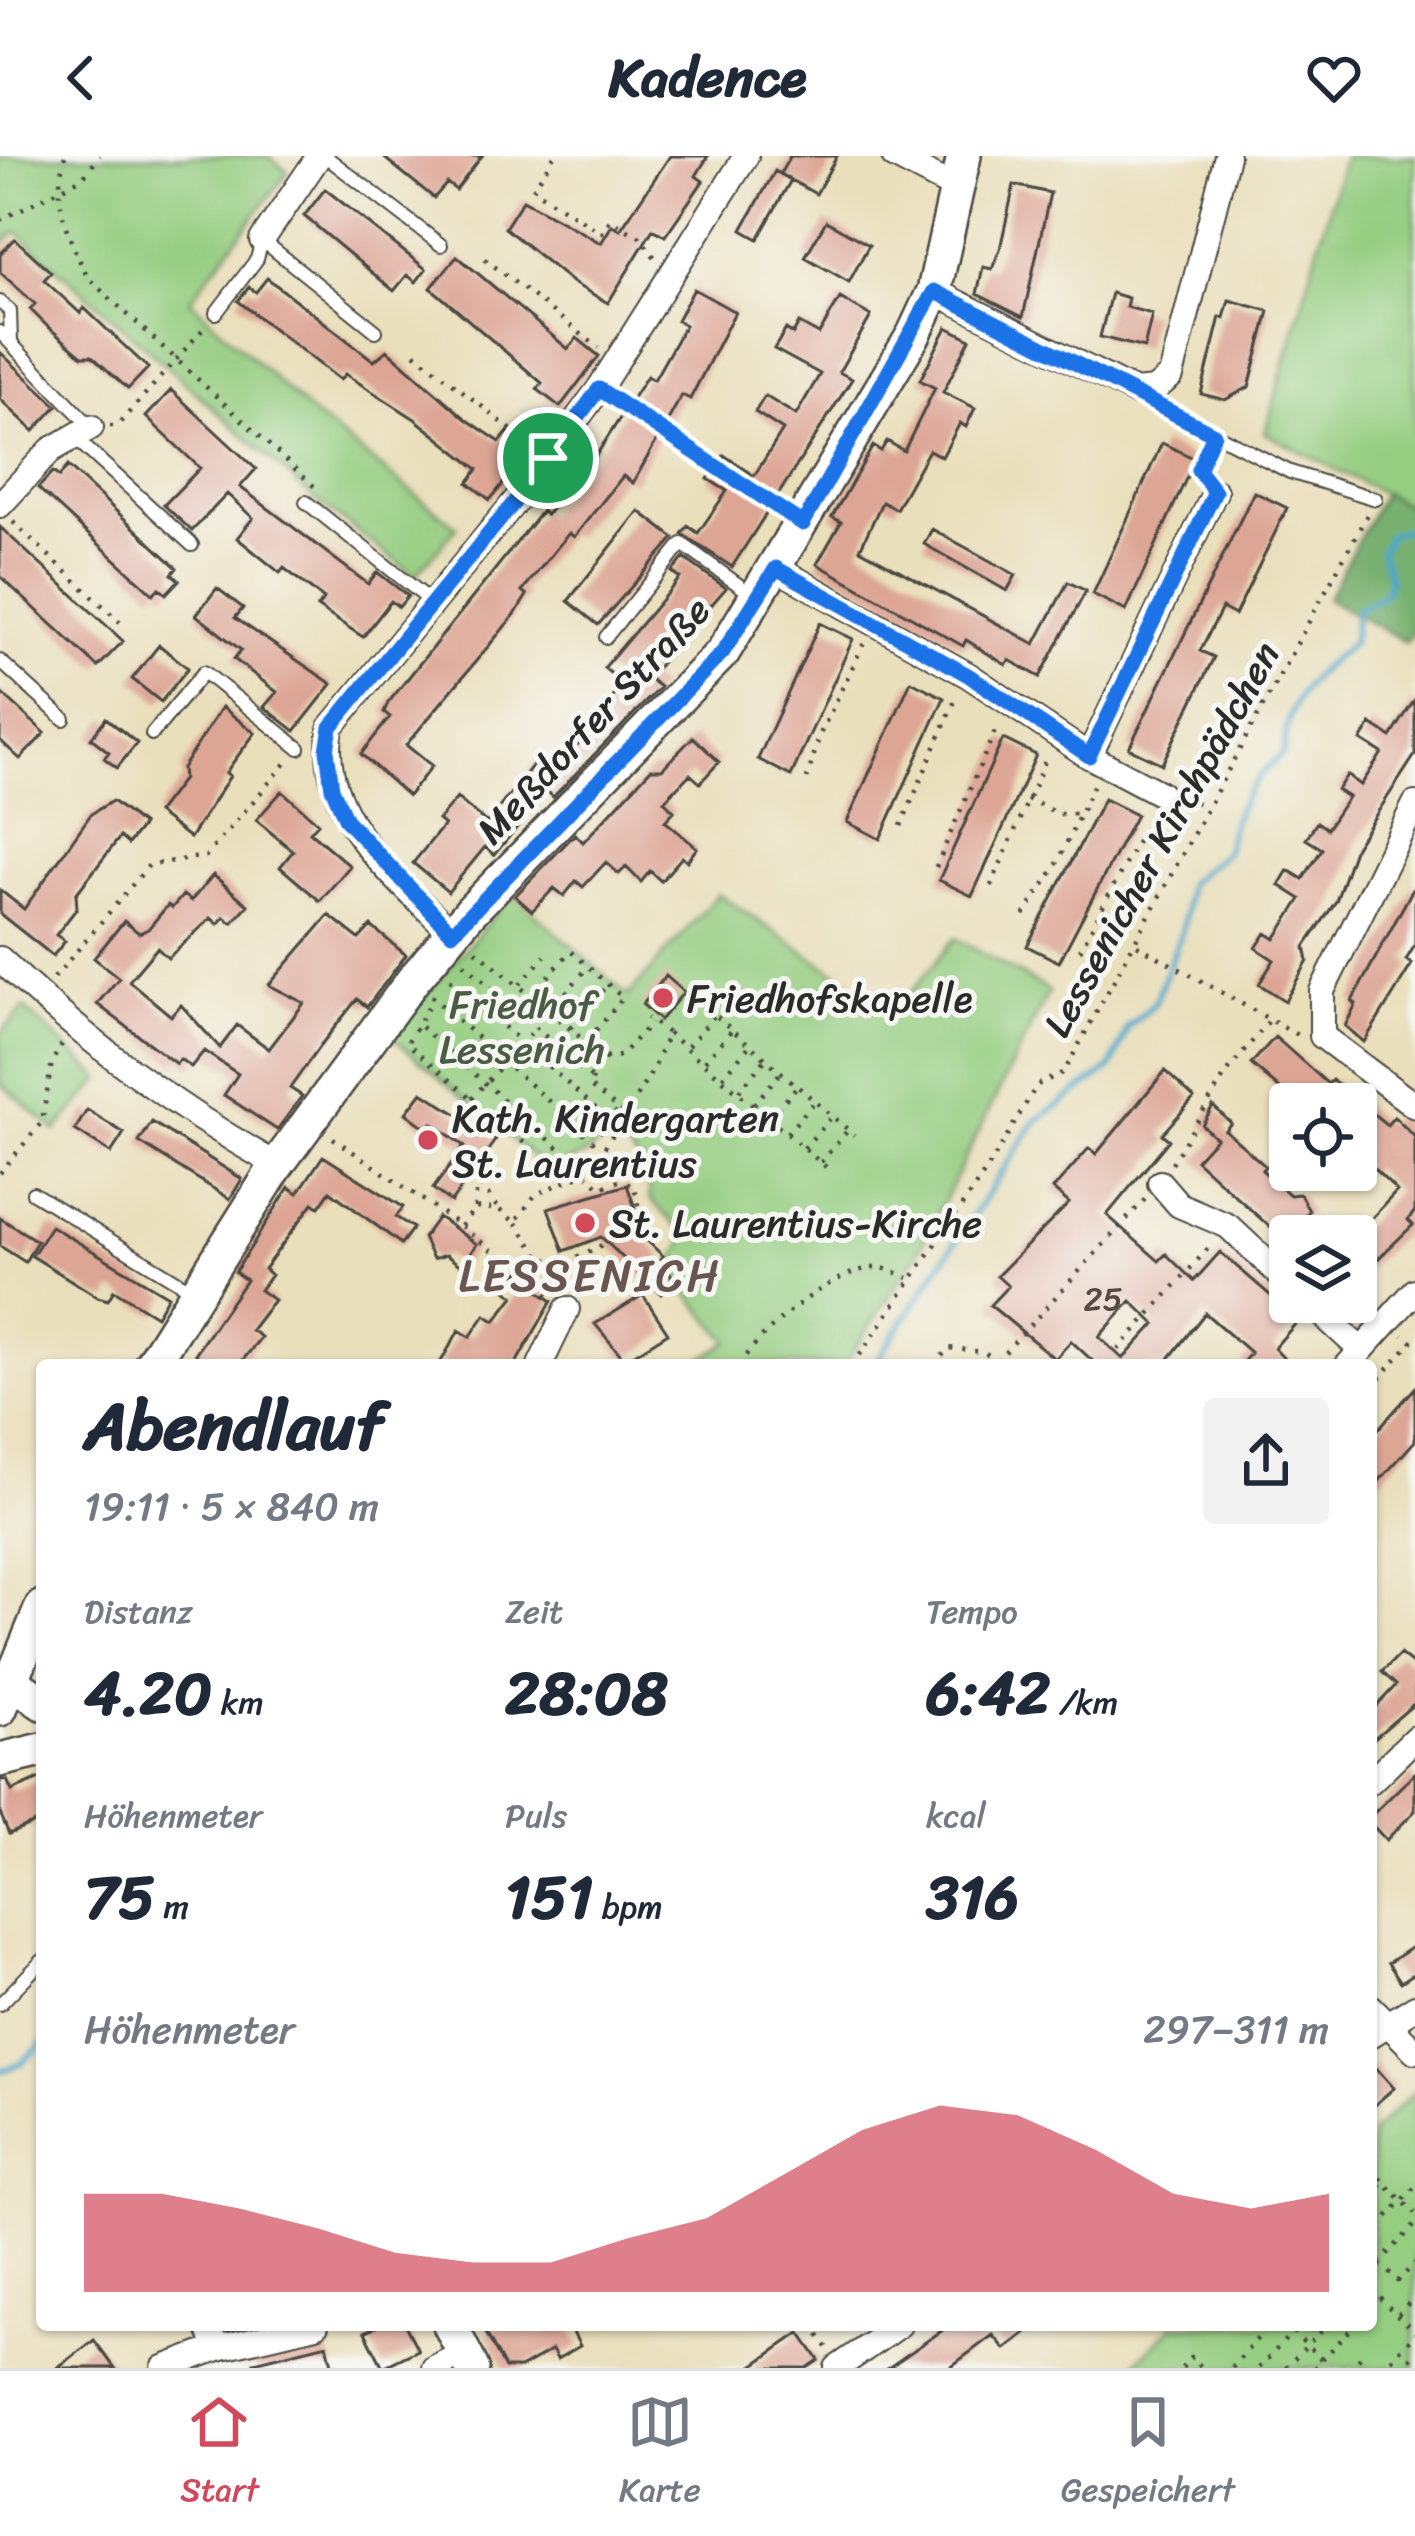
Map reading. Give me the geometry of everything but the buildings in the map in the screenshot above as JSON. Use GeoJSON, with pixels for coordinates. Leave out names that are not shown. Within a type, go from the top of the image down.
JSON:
{"type":"FeatureCollection","features":[{"type":"Feature","properties":{"kind":"street"},"geometry":{"type":"LineString","coordinates":[[262,240],[322,156]]}},
{"type":"Feature","properties":{"kind":"street"},"geometry":{"type":"LineString","coordinates":[[458,948],[346,820],[332,788],[327,750],[331,727],[348,700],[434,604],[599,389],[746,156]]}},
{"type":"Feature","properties":{"kind":"street"},"geometry":{"type":"LineString","coordinates":[[894,156],[960,172]]}},
{"type":"Feature","properties":{"kind":"street"},"geometry":{"type":"LineString","coordinates":[[934,291],[1135,392],[1154,390],[1171,376],[1227,156]]}},
{"type":"Feature","properties":{"kind":"street","name":"Meßdorfer Straße"},"geometry":{"type":"LineString","coordinates":[[156,1359],[308,1121],[723,652],[803,524],[934,291],[960,172]]}},
{"type":"Feature","properties":{"kind":"street"},"geometry":{"type":"LineString","coordinates":[[0,507],[51,450],[82,432]]}},
{"type":"Feature","properties":{"kind":"street"},"geometry":{"type":"LineString","coordinates":[[1089,756],[1215,492]]}},
{"type":"Feature","properties":{"kind":"street"},"geometry":{"type":"LineString","coordinates":[[776,568],[968,675],[1089,756],[1161,794]]}},
{"type":"Feature","properties":{"kind":"street"},"geometry":{"type":"LineString","coordinates":[[299,748],[327,750]]}},
{"type":"Feature","properties":{"kind":"street"},"geometry":{"type":"LineString","coordinates":[[1415,805],[1393,839],[1322,991],[1322,1036],[1415,1106]]}},
{"type":"Feature","properties":{"kind":"street"},"geometry":{"type":"LineString","coordinates":[[0,959],[71,1026],[152,1090],[277,1165]]}},
{"type":"Feature","properties":{"kind":"street"},"geometry":{"type":"LineString","coordinates":[[1160,1183],[1179,1205],[1228,1226],[1269,1264]]}},
{"type":"Feature","properties":{"kind":"street"},"geometry":{"type":"LineString","coordinates":[[1326,1323],[1355,1358],[1415,1291]]}},
{"type":"Feature","properties":{"kind":"street"},"geometry":{"type":"LineString","coordinates":[[551,1359],[567,1309]]}},
{"type":"Feature","properties":{"kind":"street"},"geometry":{"type":"LineString","coordinates":[[36,1625],[4,1687],[36,1700]]}},
{"type":"Feature","properties":{"kind":"street"},"geometry":{"type":"LineString","coordinates":[[1377,1775],[1415,1738]]}},
{"type":"Feature","properties":{"kind":"street"},"geometry":{"type":"LineString","coordinates":[[0,1760],[36,1751]]}},
{"type":"Feature","properties":{"kind":"street"},"geometry":{"type":"LineString","coordinates":[[1377,2022],[1415,2007]]}},
{"type":"Feature","properties":{"kind":"street"},"geometry":{"type":"LineString","coordinates":[[1377,2022],[1415,2051]]}},
{"type":"Feature","properties":{"kind":"street"},"geometry":{"type":"LineString","coordinates":[[164,2368],[212,2337],[264,2331]]}},
{"type":"Feature","properties":{"kind":"street"},"geometry":{"type":"LineString","coordinates":[[838,2368],[890,2331]]}},
{"type":"Feature","properties":{"kind":"lane"},"geometry":{"type":"LineString","coordinates":[[322,156],[441,245]]}},
{"type":"Feature","properties":{"kind":"lane"},"geometry":{"type":"LineString","coordinates":[[216,314],[257,259],[262,240],[376,331]]}},
{"type":"Feature","properties":{"kind":"lane"},"geometry":{"type":"LineString","coordinates":[[0,302],[10,311],[11,343]]}},
{"type":"Feature","properties":{"kind":"lane"},"geometry":{"type":"LineString","coordinates":[[0,332],[82,432],[192,545]]}},
{"type":"Feature","properties":{"kind":"lane"},"geometry":{"type":"LineString","coordinates":[[1135,392],[1329,488],[1376,499]]}},
{"type":"Feature","properties":{"kind":"lane"},"geometry":{"type":"LineString","coordinates":[[306,502],[434,604]]}},
{"type":"Feature","properties":{"kind":"lane"},"geometry":{"type":"LineString","coordinates":[[606,637],[682,544],[758,598]]}},
{"type":"Feature","properties":{"kind":"lane"},"geometry":{"type":"LineString","coordinates":[[0,661],[64,719]]}},
{"type":"Feature","properties":{"kind":"lane"},"geometry":{"type":"LineString","coordinates":[[152,734],[204,672],[299,748]]}},
{"type":"Feature","properties":{"kind":"lane"},"geometry":{"type":"LineString","coordinates":[[33,1192],[196,1293]]}},
{"type":"Feature","properties":{"kind":"lane"},"geometry":{"type":"LineString","coordinates":[[0,2004],[36,1966]]}},
{"type":"Feature","properties":{"kind":"path"},"geometry":{"type":"LineString","coordinates":[[65,156],[56,192],[70,240],[88,278],[317,488],[306,502]]}},
{"type":"Feature","properties":{"kind":"path"},"geometry":{"type":"LineString","coordinates":[[0,220],[82,178],[100,156]]}},
{"type":"Feature","properties":{"kind":"path"},"geometry":{"type":"LineString","coordinates":[[554,156],[532,189],[602,233],[610,220],[640,237],[651,256],[677,270]]}},
{"type":"Feature","properties":{"kind":"path"},"geometry":{"type":"LineString","coordinates":[[485,260],[617,363]]}},
{"type":"Feature","properties":{"kind":"path"},"geometry":{"type":"LineString","coordinates":[[82,432],[117,425],[216,314]]}},
{"type":"Feature","properties":{"kind":"path"},"geometry":{"type":"LineString","coordinates":[[416,353],[548,458]]}},
{"type":"Feature","properties":{"kind":"path"},"geometry":{"type":"LineString","coordinates":[[599,389],[803,524]]}},
{"type":"Feature","properties":{"kind":"path"},"geometry":{"type":"LineString","coordinates":[[1214,434],[1198,470],[1215,492]]}},
{"type":"Feature","properties":{"kind":"path","name":"Lessenicher Kirchpädchen"},"geometry":{"type":"LineString","coordinates":[[857,1359],[908,1278],[988,1168],[1037,1085],[1064,1072],[1376,499]]}},
{"type":"Feature","properties":{"kind":"path"},"geometry":{"type":"LineString","coordinates":[[0,507],[120,622]]}},
{"type":"Feature","properties":{"kind":"path"},"geometry":{"type":"LineString","coordinates":[[807,779],[820,734],[868,635]]}},
{"type":"Feature","properties":{"kind":"path"},"geometry":{"type":"LineString","coordinates":[[901,826],[911,792],[968,675]]}},
{"type":"Feature","properties":{"kind":"path"},"geometry":{"type":"LineString","coordinates":[[936,867],[1001,719]]}},
{"type":"Feature","properties":{"kind":"path"},"geometry":{"type":"LineString","coordinates":[[39,996],[149,865],[206,856],[299,748]]}},
{"type":"Feature","properties":{"kind":"path"},"geometry":{"type":"LineString","coordinates":[[991,886],[1048,753]]}},
{"type":"Feature","properties":{"kind":"path"},"geometry":{"type":"LineString","coordinates":[[1024,915],[1055,868],[1094,784]]}},
{"type":"Feature","properties":{"kind":"path"},"geometry":{"type":"LineString","coordinates":[[1080,950],[1161,794]]}},
{"type":"Feature","properties":{"kind":"path"},"geometry":{"type":"LineString","coordinates":[[1027,799],[1059,814],[1080,813]]}},
{"type":"Feature","properties":{"kind":"path"},"geometry":{"type":"LineString","coordinates":[[1137,945],[1299,1036],[1322,1036]]}},
{"type":"Feature","properties":{"kind":"path"},"geometry":{"type":"LineString","coordinates":[[422,1027],[568,1156],[550,1165],[407,1043],[422,1027],[432,998],[450,979],[458,948]]}},
{"type":"Feature","properties":{"kind":"path"},"geometry":{"type":"LineString","coordinates":[[458,948],[477,948],[605,1058],[620,1056],[649,1020],[688,1046],[824,1165],[851,1132],[708,1009]]}},
{"type":"Feature","properties":{"kind":"path"},"geometry":{"type":"LineString","coordinates":[[458,948],[535,1029],[593,1079]]}},
{"type":"Feature","properties":{"kind":"path"},"geometry":{"type":"LineString","coordinates":[[532,995],[571,951],[623,998],[586,1042]]}},
{"type":"Feature","properties":{"kind":"path"},"geometry":{"type":"LineString","coordinates":[[520,985],[545,956]]}},
{"type":"Feature","properties":{"kind":"path"},"geometry":{"type":"LineString","coordinates":[[550,1011],[588,967]]}},
{"type":"Feature","properties":{"kind":"path"},"geometry":{"type":"LineString","coordinates":[[450,979],[610,1121]]}},
{"type":"Feature","properties":{"kind":"path"},"geometry":{"type":"LineString","coordinates":[[570,1028],[608,984]]}},
{"type":"Feature","properties":{"kind":"path"},"geometry":{"type":"LineString","coordinates":[[427,991],[593,1141],[653,1070],[668,1033]]}},
{"type":"Feature","properties":{"kind":"path"},"geometry":{"type":"LineString","coordinates":[[688,1046],[715,1015]]}},
{"type":"Feature","properties":{"kind":"path"},"geometry":{"type":"LineString","coordinates":[[1002,1359],[1160,1183],[1210,1101],[1272,1017]]}},
{"type":"Feature","properties":{"kind":"path"},"geometry":{"type":"LineString","coordinates":[[0,1173],[42,1122],[52,1062],[71,1026]]}},
{"type":"Feature","properties":{"kind":"path"},"geometry":{"type":"LineString","coordinates":[[472,1098],[535,1029]]}},
{"type":"Feature","properties":{"kind":"path"},"geometry":{"type":"LineString","coordinates":[[705,1061],[732,1030]]}},
{"type":"Feature","properties":{"kind":"path"},"geometry":{"type":"LineString","coordinates":[[723,1077],[750,1045]]}},
{"type":"Feature","properties":{"kind":"path"},"geometry":{"type":"LineString","coordinates":[[605,1058],[589,1086],[622,1111]]}},
{"type":"Feature","properties":{"kind":"path"},"geometry":{"type":"LineString","coordinates":[[739,1091],[766,1059]]}},
{"type":"Feature","properties":{"kind":"path"},"geometry":{"type":"LineString","coordinates":[[754,1104],[781,1072]]}},
{"type":"Feature","properties":{"kind":"path"},"geometry":{"type":"LineString","coordinates":[[770,1118],[797,1086]]}},
{"type":"Feature","properties":{"kind":"path"},"geometry":{"type":"LineString","coordinates":[[787,1133],[815,1101]]}},
{"type":"Feature","properties":{"kind":"path"},"geometry":{"type":"LineString","coordinates":[[515,1222],[536,1194],[598,1168],[622,1111]]}},
{"type":"Feature","properties":{"kind":"path"},"geometry":{"type":"LineString","coordinates":[[804,1148],[832,1116]]}},
{"type":"Feature","properties":{"kind":"path"},"geometry":{"type":"LineString","coordinates":[[308,1121],[461,1226],[567,1309]]}},
{"type":"Feature","properties":{"kind":"path"},"geometry":{"type":"LineString","coordinates":[[475,1208],[498,1210],[515,1222],[541,1258],[564,1264],[614,1239],[639,1210],[634,1186],[619,1181],[600,1188],[587,1176]]}},
{"type":"Feature","properties":{"kind":"path"},"geometry":{"type":"LineString","coordinates":[[461,1226],[475,1208],[477,1179],[488,1186],[498,1210]]}},
{"type":"Feature","properties":{"kind":"path"},"geometry":{"type":"LineString","coordinates":[[1118,1350],[1228,1226]]}},
{"type":"Feature","properties":{"kind":"path"},"geometry":{"type":"LineString","coordinates":[[564,1264],[567,1309]]}},
{"type":"Feature","properties":{"kind":"path"},"geometry":{"type":"LineString","coordinates":[[744,1359],[771,1324],[850,1274],[880,1268],[908,1278]]}},
{"type":"Feature","properties":{"kind":"path"},"geometry":{"type":"LineString","coordinates":[[1377,1380],[1412,1342],[1388,1321]]}},
{"type":"Feature","properties":{"kind":"path"},"geometry":{"type":"LineString","coordinates":[[939,1359],[949,1348],[984,1352],[993,1359]]}},
{"type":"Feature","properties":{"kind":"path"},"geometry":{"type":"LineString","coordinates":[[1377,2176],[1415,2213]]}},
{"type":"Feature","properties":{"kind":"path"},"geometry":{"type":"LineString","coordinates":[[1377,2188],[1383,2182]]}},
{"type":"Feature","properties":{"kind":"path"},"geometry":{"type":"LineString","coordinates":[[1377,2228],[1415,2187]]}},
{"type":"Feature","properties":{"kind":"path"},"geometry":{"type":"LineString","coordinates":[[1415,2225],[1379,2263],[1398,2281],[1415,2263]]}},
{"type":"Feature","properties":{"kind":"path"},"geometry":{"type":"LineString","coordinates":[[1377,2296],[1414,2328],[1407,2343],[1383,2368]]}},
{"type":"Feature","properties":{"kind":"path"},"geometry":{"type":"LineString","coordinates":[[1397,2315],[1415,2297]]}},
{"type":"Feature","properties":{"kind":"path"},"geometry":{"type":"LineString","coordinates":[[1377,2302],[1380,2299]]}},
{"type":"Feature","properties":{"kind":"path"},"geometry":{"type":"LineString","coordinates":[[1232,2368],[1264,2331]]}},
{"type":"Feature","properties":{"kind":"path"},"geometry":{"type":"LineString","coordinates":[[1286,2368],[1321,2331]]}},
{"type":"Feature","properties":{"kind":"path"},"geometry":{"type":"LineString","coordinates":[[1314,2368],[1349,2331]]}},
{"type":"Feature","properties":{"kind":"path"},"geometry":{"type":"LineString","coordinates":[[1260,2367],[1292,2332],[1322,2360]]}},
{"type":"Feature","properties":{"kind":"path"},"geometry":{"type":"LineString","coordinates":[[1401,2368],[1415,2352],[1407,2343]]}},
{"type":"Feature","properties":{"kind":"path"},"geometry":{"type":"LineString","coordinates":[[1350,2368],[1365,2352]]}},
{"type":"Feature","properties":{"kind":"path"},"geometry":{"type":"LineString","coordinates":[[1181,2368],[1192,2357],[1203,2368]]}},
{"type":"Feature","properties":{"kind":"green space"},"geometry":{"type":"Polygon","coordinates":[[[0,156],[268,156],[288,172],[190,300],[312,414],[457,527],[415,576],[317,501],[16,231],[0,247],[0,156]]]}},
{"type":"Feature","properties":{"kind":"green space"},"geometry":{"type":"Polygon","coordinates":[[[1344,156],[1415,156],[1415,510],[1265,433],[1344,156]]]}},
{"type":"Feature","properties":{"kind":"green space"},"geometry":{"type":"Polygon","coordinates":[[[1383,493],[1415,510],[1415,628],[1406,642],[1327,599],[1383,493]]]}},
{"type":"Feature","properties":{"kind":"green space","name":"Friedhof Lessenich"},"geometry":{"type":"Polygon","coordinates":[[[513,894],[628,996],[718,894],[895,1012],[955,938],[1049,991],[917,1254],[848,1359],[702,1359],[729,1341],[667,1270],[687,1237],[650,1199],[648,1170],[610,1131],[589,1153],[549,1171],[390,1035],[513,894]]]}},
{"type":"Feature","properties":{"kind":"green space"},"geometry":{"type":"Polygon","coordinates":[[[24,1008],[101,1079],[56,1131],[0,1083],[0,1034],[24,1008]]]}},
{"type":"Feature","properties":{"kind":"green space"},"geometry":{"type":"Polygon","coordinates":[[[1415,2091],[1415,2368],[1130,2368],[1168,2331],[1377,2331],[1377,2127],[1415,2091]]]}},
{"type":"Feature","properties":{"kind":"waterway"},"geometry":{"type":"LineString","coordinates":[[878,1359],[1035,1122],[1111,1068],[1128,1027],[1155,1003],[1183,928],[1188,883],[1226,852],[1245,796],[1284,753],[1295,703],[1324,667],[1352,644],[1356,611],[1385,593],[1390,580],[1381,552],[1389,535],[1415,527]]}},
{"type":"Feature","properties":{"kind":"waterway"},"geometry":{"type":"LineString","coordinates":[[0,2071],[21,2064],[36,2050]]}},
{"type":"Feature","properties":{"kind":"place","name":"Friedhofskapelle"},"geometry":{"type":"Point","coordinates":[663,998]}},
{"type":"Feature","properties":{"kind":"place","name":"Kath. Kindergarten St. Laurentius"},"geometry":{"type":"Point","coordinates":[428,1140]}},
{"type":"Feature","properties":{"kind":"place","name":"St. Laurentius-Kirche"},"geometry":{"type":"Point","coordinates":[585,1223]}},
{"type":"Feature","properties":{"kind":"district","name":"LESSENICH"},"geometry":{"type":"Point","coordinates":[590,1276]}},
{"type":"Feature","properties":{"kind":"route"},"geometry":{"type":"LineString","coordinates":[[934,291],[1214,434],[1198,470],[1215,492],[1089,756],[968,675],[776,568],[723,652],[452,933],[346,820],[332,788],[327,750],[331,727],[348,700],[434,604],[548,458],[599,389],[803,524],[914,334],[934,291]]}}]}
